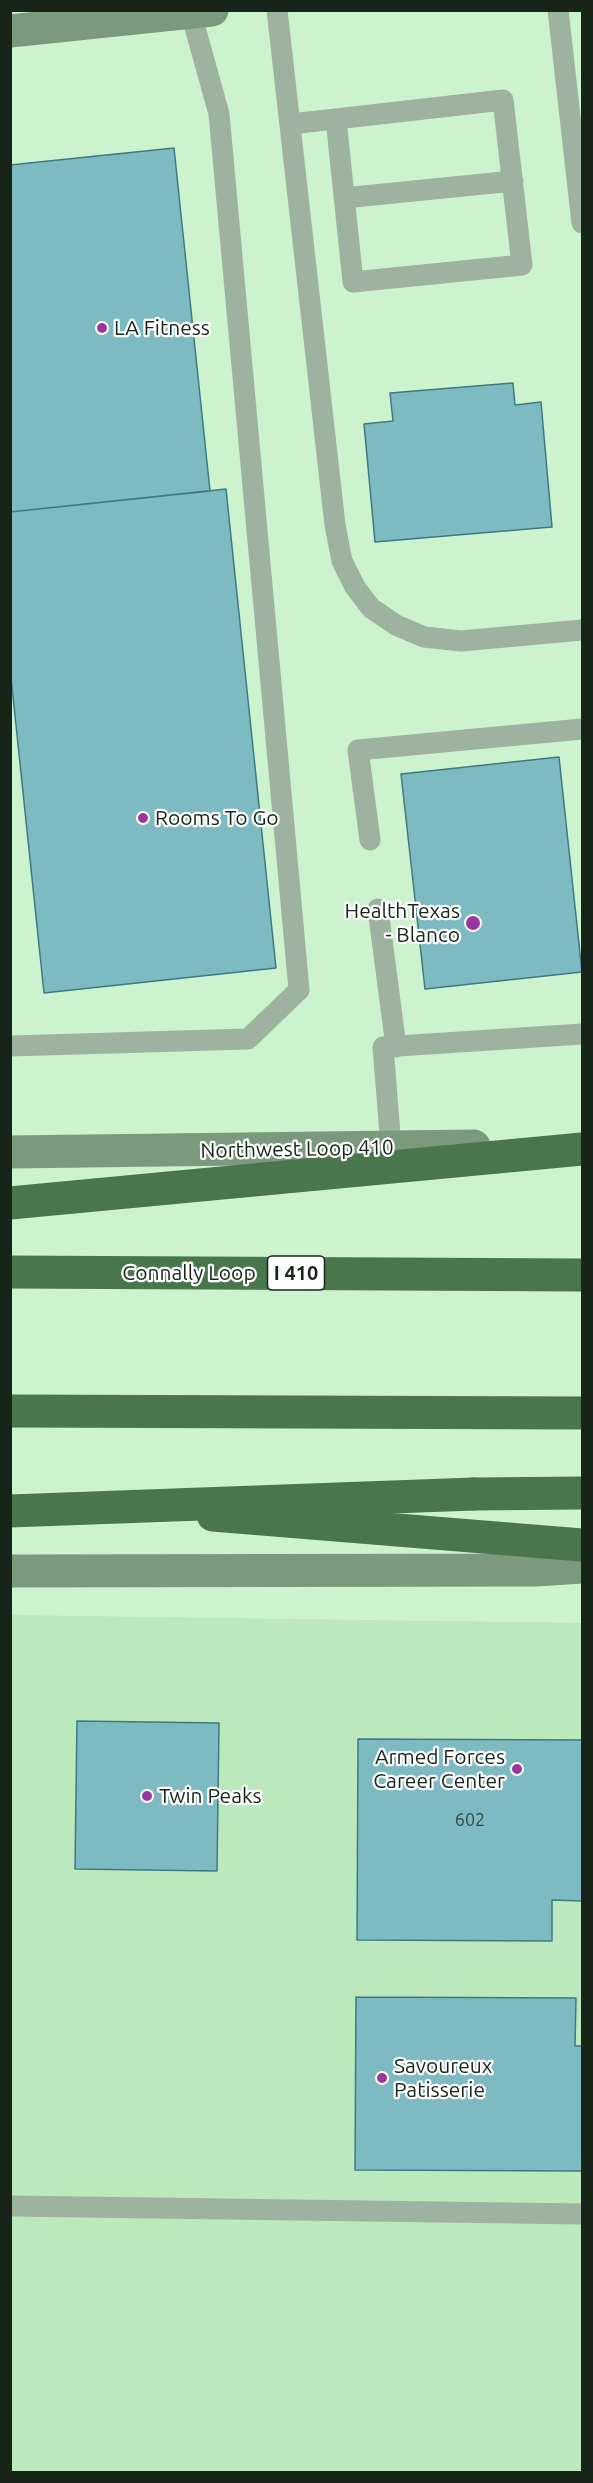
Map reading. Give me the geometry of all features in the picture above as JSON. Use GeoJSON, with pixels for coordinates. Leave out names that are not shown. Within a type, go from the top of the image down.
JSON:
{"type":"FeatureCollection","features":[{"type":"Feature","properties":{"kind":"highway"},"geometry":{"type":"LineString","coordinates":[[10,1203],[582,1149]]}},
{"type":"Feature","properties":{"kind":"highway","name":"Connally Loop"},"geometry":{"type":"LineString","coordinates":[[10,1272],[582,1275]]}},
{"type":"Feature","properties":{"kind":"highway"},"geometry":{"type":"LineString","coordinates":[[10,1411],[582,1413]]}},
{"type":"Feature","properties":{"kind":"highway"},"geometry":{"type":"LineString","coordinates":[[10,1511],[474,1494],[582,1493]]}},
{"type":"Feature","properties":{"kind":"highway"},"geometry":{"type":"LineString","coordinates":[[10,1498],[582,1545]]}},
{"type":"Feature","properties":{"kind":"main road"},"geometry":{"type":"LineString","coordinates":[[12,24],[202,12]]}},
{"type":"Feature","properties":{"kind":"main road","name":"Northwest Loop 410"},"geometry":{"type":"LineString","coordinates":[[10,1152],[582,1144]]}},
{"type":"Feature","properties":{"kind":"main road"},"geometry":{"type":"LineString","coordinates":[[10,1571],[524,1570],[582,1567]]}},
{"type":"Feature","properties":{"kind":"lane"},"geometry":{"type":"LineString","coordinates":[[278,10],[335,525],[342,561],[354,587],[371,608],[396,625],[424,637],[460,642],[582,630]]}},
{"type":"Feature","properties":{"kind":"lane"},"geometry":{"type":"LineString","coordinates":[[558,10],[582,223]]}},
{"type":"Feature","properties":{"kind":"lane"},"geometry":{"type":"LineString","coordinates":[[10,1046],[248,1039],[299,990],[219,114],[202,12]]}},
{"type":"Feature","properties":{"kind":"lane"},"geometry":{"type":"LineString","coordinates":[[290,124],[504,100],[522,265],[354,282],[336,119]]}},
{"type":"Feature","properties":{"kind":"lane"},"geometry":{"type":"LineString","coordinates":[[344,198],[513,181]]}},
{"type":"Feature","properties":{"kind":"lane"},"geometry":{"type":"LineString","coordinates":[[370,840],[358,750],[582,729]]}},
{"type":"Feature","properties":{"kind":"lane"},"geometry":{"type":"LineString","coordinates":[[378,909],[396,1047]]}},
{"type":"Feature","properties":{"kind":"lane"},"geometry":{"type":"LineString","coordinates":[[391,1147],[383,1047],[582,1034]]}},
{"type":"Feature","properties":{"kind":"lane"},"geometry":{"type":"LineString","coordinates":[[10,2206],[582,2214]]}},
{"type":"Feature","properties":{"kind":"shaded area"},"geometry":{"type":"Polygon","coordinates":[[[11,1615],[582,1623],[582,2472],[11,2472],[11,1615]]]}},
{"type":"Feature","properties":{"kind":"building","name":"LA Fitness"},"geometry":{"type":"Polygon","coordinates":[[[174,148],[210,491],[10,512],[10,165],[174,148]]]}},
{"type":"Feature","properties":{"kind":"building"},"geometry":{"type":"Polygon","coordinates":[[[513,383],[515,405],[541,402],[552,527],[375,542],[364,424],[393,421],[390,393],[513,383]]]}},
{"type":"Feature","properties":{"kind":"building","name":"Rooms To Go"},"geometry":{"type":"Polygon","coordinates":[[[226,489],[276,968],[44,993],[10,668],[10,512],[226,489]]]}},
{"type":"Feature","properties":{"kind":"building"},"geometry":{"type":"Polygon","coordinates":[[[559,757],[582,972],[425,989],[401,774],[559,757]]]}},
{"type":"Feature","properties":{"kind":"building","name":"Twin Peaks"},"geometry":{"type":"Polygon","coordinates":[[[77,1721],[219,1723],[217,1871],[75,1869],[77,1721]]]}},
{"type":"Feature","properties":{"kind":"building"},"geometry":{"type":"Polygon","coordinates":[[[358,1739],[582,1740],[582,1901],[552,1900],[552,1941],[357,1940],[358,1739]]]}},
{"type":"Feature","properties":{"kind":"building"},"geometry":{"type":"Polygon","coordinates":[[[356,1997],[576,1998],[575,2046],[582,2046],[582,2171],[355,2170],[356,1997]]]}},
{"type":"Feature","properties":{"kind":"place","name":"LA Fitness"},"geometry":{"type":"Point","coordinates":[102,328]}},
{"type":"Feature","properties":{"kind":"place","name":"Rooms To Go"},"geometry":{"type":"Point","coordinates":[143,818]}},
{"type":"Feature","properties":{"kind":"place","name":"HealthTexas - Blanco"},"geometry":{"type":"Point","coordinates":[473,923]}},
{"type":"Feature","properties":{"kind":"place","name":"Armed Forces Career Center"},"geometry":{"type":"Point","coordinates":[517,1769]}},
{"type":"Feature","properties":{"kind":"place","name":"Twin Peaks"},"geometry":{"type":"Point","coordinates":[147,1796]}},
{"type":"Feature","properties":{"kind":"place","name":"Savoureux Patisserie"},"geometry":{"type":"Point","coordinates":[382,2078]}}]}
